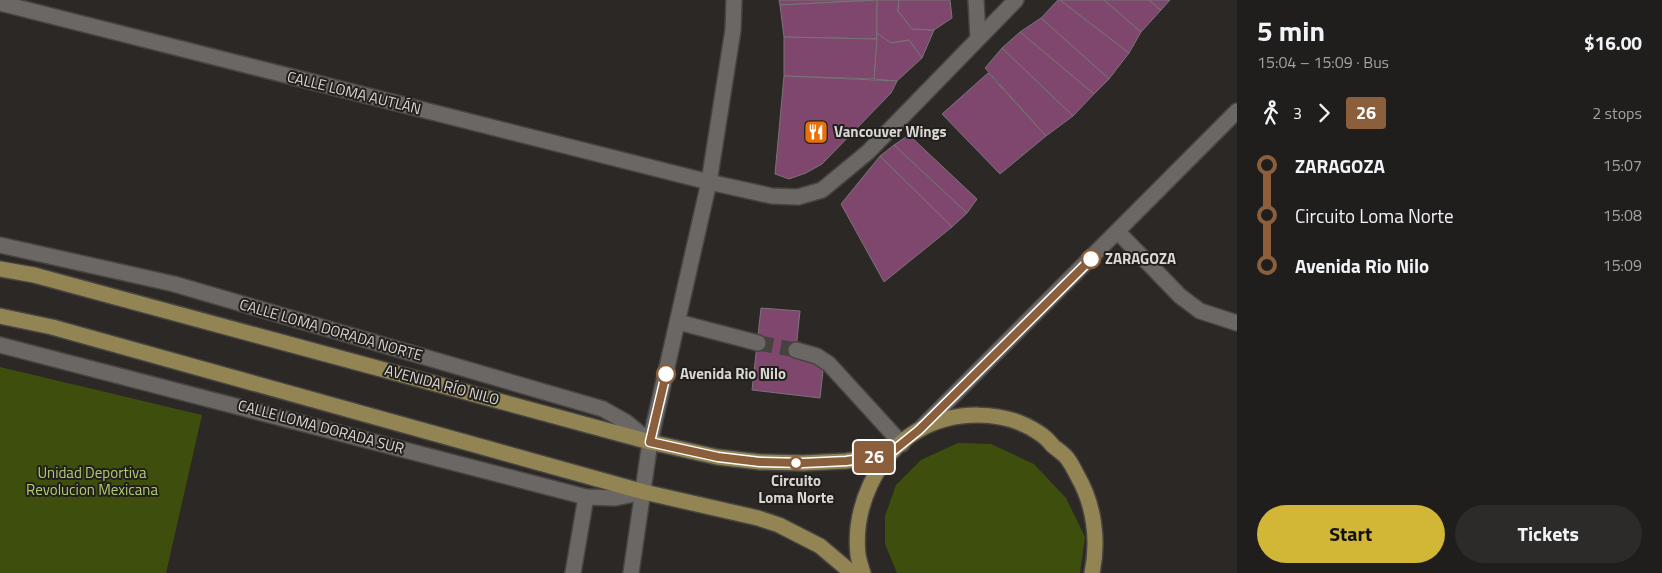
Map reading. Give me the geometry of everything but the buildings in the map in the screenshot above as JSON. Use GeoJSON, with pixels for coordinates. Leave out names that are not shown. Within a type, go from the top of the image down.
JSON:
{"type":"FeatureCollection","features":[{"type":"Feature","properties":{"kind":"main road","name":"AVENIDA RÍO NILO"},"geometry":{"type":"LineString","coordinates":[[0,269],[34,276],[283,342],[650,442],[718,457],[760,462],[803,463],[846,461],[888,455]]}},
{"type":"Feature","properties":{"kind":"main road"},"geometry":{"type":"LineString","coordinates":[[0,316],[52,327],[644,492],[758,518],[779,525],[820,546],[852,573]]}},
{"type":"Feature","properties":{"kind":"main road"},"geometry":{"type":"LineString","coordinates":[[863,573],[858,555],[859,520],[869,485],[888,455],[919,430],[951,417],[986,414],[1022,424],[1039,433],[1067,458],[1086,490],[1095,526],[1092,573]]}},
{"type":"Feature","properties":{"kind":"street"},"geometry":{"type":"LineString","coordinates":[[631,573],[650,442],[709,182],[733,30],[734,0]]}},
{"type":"Feature","properties":{"kind":"street"},"geometry":{"type":"LineString","coordinates":[[976,0],[978,38]]}},
{"type":"Feature","properties":{"kind":"street","name":"CALLE LOMA AUTLÁN"},"geometry":{"type":"LineString","coordinates":[[0,3],[709,182],[772,196],[798,197],[822,190],[868,152],[1016,0]]}},
{"type":"Feature","properties":{"kind":"street"},"geometry":{"type":"LineString","coordinates":[[919,430],[1237,111]]}},
{"type":"Feature","properties":{"kind":"street"},"geometry":{"type":"LineString","coordinates":[[1118,232],[1180,296],[1200,311],[1237,323]]}},
{"type":"Feature","properties":{"kind":"street","name":"CALLE LOMA DORADA NORTE"},"geometry":{"type":"LineString","coordinates":[[0,245],[174,284],[603,409],[626,422],[650,442]]}},
{"type":"Feature","properties":{"kind":"street"},"geometry":{"type":"LineString","coordinates":[[678,322],[758,343]]}},
{"type":"Feature","properties":{"kind":"street","name":"CALLE LOMA DORADA SUR"},"geometry":{"type":"LineString","coordinates":[[0,345],[586,497],[615,498],[644,492]]}},
{"type":"Feature","properties":{"kind":"street"},"geometry":{"type":"LineString","coordinates":[[796,350],[816,356],[829,364],[902,444]]}},
{"type":"Feature","properties":{"kind":"street"},"geometry":{"type":"LineString","coordinates":[[573,573],[586,497]]}},
{"type":"Feature","properties":{"kind":"green space","name":"Unidad Deportiva Revolucion Mexicana"},"geometry":{"type":"Polygon","coordinates":[[[0,367],[202,415],[166,573],[0,573],[0,367]]]}},
{"type":"Feature","properties":{"kind":"green space"},"geometry":{"type":"Polygon","coordinates":[[[958,443],[991,444],[1034,464],[1066,498],[1085,537],[1080,573],[897,573],[885,544],[885,516],[896,485],[921,460],[958,443]]]}},
{"type":"Feature","properties":{"kind":"tunnel"},"geometry":{"type":"LineString","coordinates":[[758,343],[796,350]]}},
{"type":"Feature","properties":{"kind":"bus line","name":"26"},"geometry":{"type":"LineString","coordinates":[[666,374],[650,442],[718,457],[760,462],[846,461],[888,455],[919,430],[1091,259]]}},
{"type":"Feature","properties":{"kind":"place","name":"Vancouver Wings"},"geometry":{"type":"Point","coordinates":[816,132]}},
{"type":"Feature","properties":{"kind":"place","name":"ZARAGOZA"},"geometry":{"type":"Point","coordinates":[1091,259]}},
{"type":"Feature","properties":{"kind":"place","name":"Avenida Rio Nilo"},"geometry":{"type":"Point","coordinates":[666,374]}},
{"type":"Feature","properties":{"kind":"place","name":"Circuito Loma Norte"},"geometry":{"type":"Point","coordinates":[796,463]}}]}
